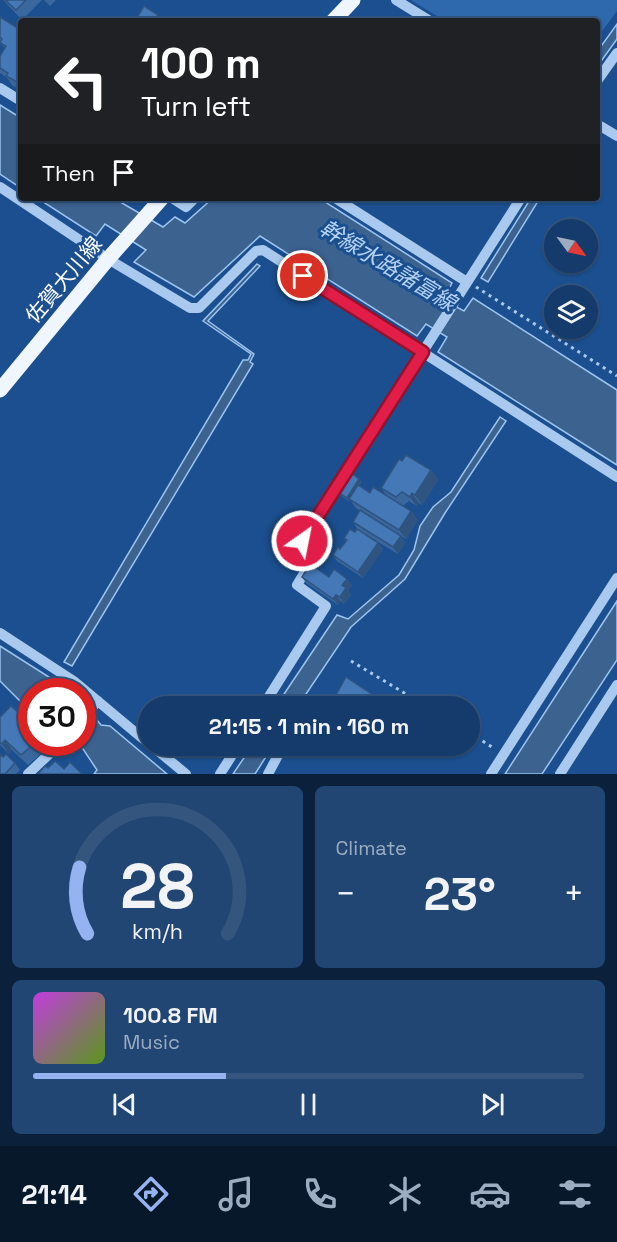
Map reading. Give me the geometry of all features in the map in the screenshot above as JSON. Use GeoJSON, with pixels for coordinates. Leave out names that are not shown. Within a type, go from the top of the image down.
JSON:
{"type":"FeatureCollection","features":[{"type":"Feature","properties":{"kind":"main road"},"geometry":{"type":"LineString","coordinates":[[336,18],[353,0]]}},
{"type":"Feature","properties":{"kind":"main road","name":"佐賀大川線"},"geometry":{"type":"LineString","coordinates":[[0,390],[123,241],[159,201]]}},
{"type":"Feature","properties":{"kind":"street"},"geometry":{"type":"LineString","coordinates":[[396,0],[425,18]]}},
{"type":"Feature","properties":{"kind":"street"},"geometry":{"type":"LineString","coordinates":[[600,77],[617,53]]}},
{"type":"Feature","properties":{"kind":"street"},"geometry":{"type":"LineString","coordinates":[[0,88],[18,99]]}},
{"type":"Feature","properties":{"kind":"street"},"geometry":{"type":"LineString","coordinates":[[600,126],[617,136]]}},
{"type":"Feature","properties":{"kind":"street"},"geometry":{"type":"LineString","coordinates":[[0,187],[18,199]]}},
{"type":"Feature","properties":{"kind":"street"},"geometry":{"type":"LineString","coordinates":[[21,201],[108,259],[190,308],[199,308],[256,251],[263,250],[617,477]]}},
{"type":"Feature","properties":{"kind":"street"},"geometry":{"type":"LineString","coordinates":[[177,201],[186,207],[192,201]]}},
{"type":"Feature","properties":{"kind":"street"},"geometry":{"type":"LineString","coordinates":[[340,201],[467,282]]}},
{"type":"Feature","properties":{"kind":"street"},"geometry":{"type":"LineString","coordinates":[[269,696],[326,606],[297,585],[316,553],[302,541],[518,201]]}},
{"type":"Feature","properties":{"kind":"street"},"geometry":{"type":"LineString","coordinates":[[491,774],[617,578]]}},
{"type":"Feature","properties":{"kind":"street"},"geometry":{"type":"LineString","coordinates":[[0,633],[75,682],[138,734]]}},
{"type":"Feature","properties":{"kind":"street"},"geometry":{"type":"LineString","coordinates":[[560,774],[617,684]]}},
{"type":"Feature","properties":{"kind":"street"},"geometry":{"type":"LineString","coordinates":[[28,774],[47,756]]}},
{"type":"Feature","properties":{"kind":"street"},"geometry":{"type":"LineString","coordinates":[[164,756],[186,774]]}},
{"type":"Feature","properties":{"kind":"street"},"geometry":{"type":"LineString","coordinates":[[220,774],[232,756]]}},
{"type":"Feature","properties":{"kind":"street"},"geometry":{"type":"LineString","coordinates":[[268,774],[278,756]]}},
{"type":"Feature","properties":{"kind":"path"},"geometry":{"type":"LineString","coordinates":[[467,282],[617,376]]}},
{"type":"Feature","properties":{"kind":"path"},"geometry":{"type":"LineString","coordinates":[[351,661],[409,696]]}},
{"type":"Feature","properties":{"kind":"path"},"geometry":{"type":"LineString","coordinates":[[480,739],[504,754]]}},
{"type":"Feature","properties":{"kind":"shaded area"},"geometry":{"type":"Polygon","coordinates":[[[411,0],[617,0],[617,11],[600,34],[600,18],[440,18],[411,0]]]}},
{"type":"Feature","properties":{"kind":"water"},"geometry":{"type":"Polygon","coordinates":[[[617,24],[617,39],[600,63],[600,48],[617,24]]]}},
{"type":"Feature","properties":{"kind":"water"},"geometry":{"type":"Polygon","coordinates":[[[0,105],[18,116],[18,186],[0,174],[0,105]]]}},
{"type":"Feature","properties":{"kind":"water","name":"幹線水路諸富線"},"geometry":{"type":"Polygon","coordinates":[[[42,201],[124,201],[122,203],[163,227],[175,217],[185,223],[210,201],[324,201],[452,283],[443,300],[464,311],[473,298],[617,390],[617,465],[438,352],[447,337],[426,324],[417,336],[260,236],[194,297],[134,262],[146,250],[105,224],[96,236],[42,201]]]}},
{"type":"Feature","properties":{"kind":"water"},"geometry":{"type":"Polygon","coordinates":[[[529,201],[538,201],[488,282],[481,278],[529,201]]]}},
{"type":"Feature","properties":{"kind":"water"},"geometry":{"type":"Polygon","coordinates":[[[257,264],[260,266],[208,321],[254,354],[250,362],[253,364],[72,666],[64,662],[243,360],[248,360],[251,354],[203,321],[257,264]]]}},
{"type":"Feature","properties":{"kind":"water"},"geometry":{"type":"Polygon","coordinates":[[[500,417],[506,421],[445,513],[405,579],[351,627],[305,696],[283,696],[337,615],[348,619],[399,575],[414,550],[420,526],[433,507],[451,492],[500,417]]]}},
{"type":"Feature","properties":{"kind":"water"},"geometry":{"type":"Polygon","coordinates":[[[617,601],[617,660],[542,774],[505,774],[617,601]]]}},
{"type":"Feature","properties":{"kind":"water"},"geometry":{"type":"Polygon","coordinates":[[[0,646],[50,678],[18,678],[18,699],[0,681],[0,646]]]}},
{"type":"Feature","properties":{"kind":"water"},"geometry":{"type":"Polygon","coordinates":[[[96,719],[101,725],[110,726],[138,750],[138,756],[146,756],[167,774],[94,774],[97,770],[88,756],[96,756],[96,719]]]}},
{"type":"Feature","properties":{"kind":"water"},"geometry":{"type":"Polygon","coordinates":[[[245,756],[266,756],[255,774],[233,774],[245,756]]]}},
{"type":"Feature","properties":{"kind":"building"},"geometry":{"type":"Polygon","coordinates":[[[5,0],[26,0],[16,10],[5,0]]]}},
{"type":"Feature","properties":{"kind":"building"},"geometry":{"type":"Polygon","coordinates":[[[144,6],[158,15],[155,18],[137,18],[144,6]]]}},
{"type":"Feature","properties":{"kind":"building"},"geometry":{"type":"Polygon","coordinates":[[[0,17],[16,27],[18,23],[18,82],[6,76],[8,73],[0,68],[0,56],[6,46],[0,43],[2,39],[0,37],[0,17]]]}},
{"type":"Feature","properties":{"kind":"building"},"geometry":{"type":"Polygon","coordinates":[[[406,455],[431,470],[415,495],[412,493],[410,497],[402,492],[396,497],[381,488],[399,459],[402,461],[406,455]]]}},
{"type":"Feature","properties":{"kind":"building"},"geometry":{"type":"Polygon","coordinates":[[[351,473],[359,479],[347,498],[338,492],[351,473]]]}},
{"type":"Feature","properties":{"kind":"building"},"geometry":{"type":"Polygon","coordinates":[[[358,485],[370,493],[373,487],[411,511],[399,530],[349,499],[358,485]]]}},
{"type":"Feature","properties":{"kind":"building"},"geometry":{"type":"Polygon","coordinates":[[[360,510],[401,536],[393,547],[353,522],[360,510]]]}},
{"type":"Feature","properties":{"kind":"building"},"geometry":{"type":"Polygon","coordinates":[[[350,529],[355,532],[357,529],[378,543],[358,572],[333,555],[338,547],[340,549],[347,540],[344,538],[350,529]]]}},
{"type":"Feature","properties":{"kind":"building"},"geometry":{"type":"Polygon","coordinates":[[[310,564],[329,577],[334,569],[347,579],[342,585],[346,588],[340,597],[336,595],[333,599],[302,577],[310,564]]]}},
{"type":"Feature","properties":{"kind":"building"},"geometry":{"type":"Polygon","coordinates":[[[346,677],[374,696],[336,696],[346,677]]]}},
{"type":"Feature","properties":{"kind":"building"},"geometry":{"type":"Polygon","coordinates":[[[11,706],[18,712],[18,752],[5,740],[2,744],[0,742],[0,717],[11,706]]]}},
{"type":"Feature","properties":{"kind":"building"},"geometry":{"type":"Polygon","coordinates":[[[0,754],[3,757],[6,754],[15,763],[5,774],[0,774],[0,754]]]}},
{"type":"Feature","properties":{"kind":"building"},"geometry":{"type":"Polygon","coordinates":[[[55,761],[64,769],[70,762],[81,773],[38,774],[45,766],[48,768],[55,761]]]}},
{"type":"Feature","properties":{"kind":"route"},"geometry":{"type":"LineString","coordinates":[[302,541],[423,352],[303,276]]}}]}
